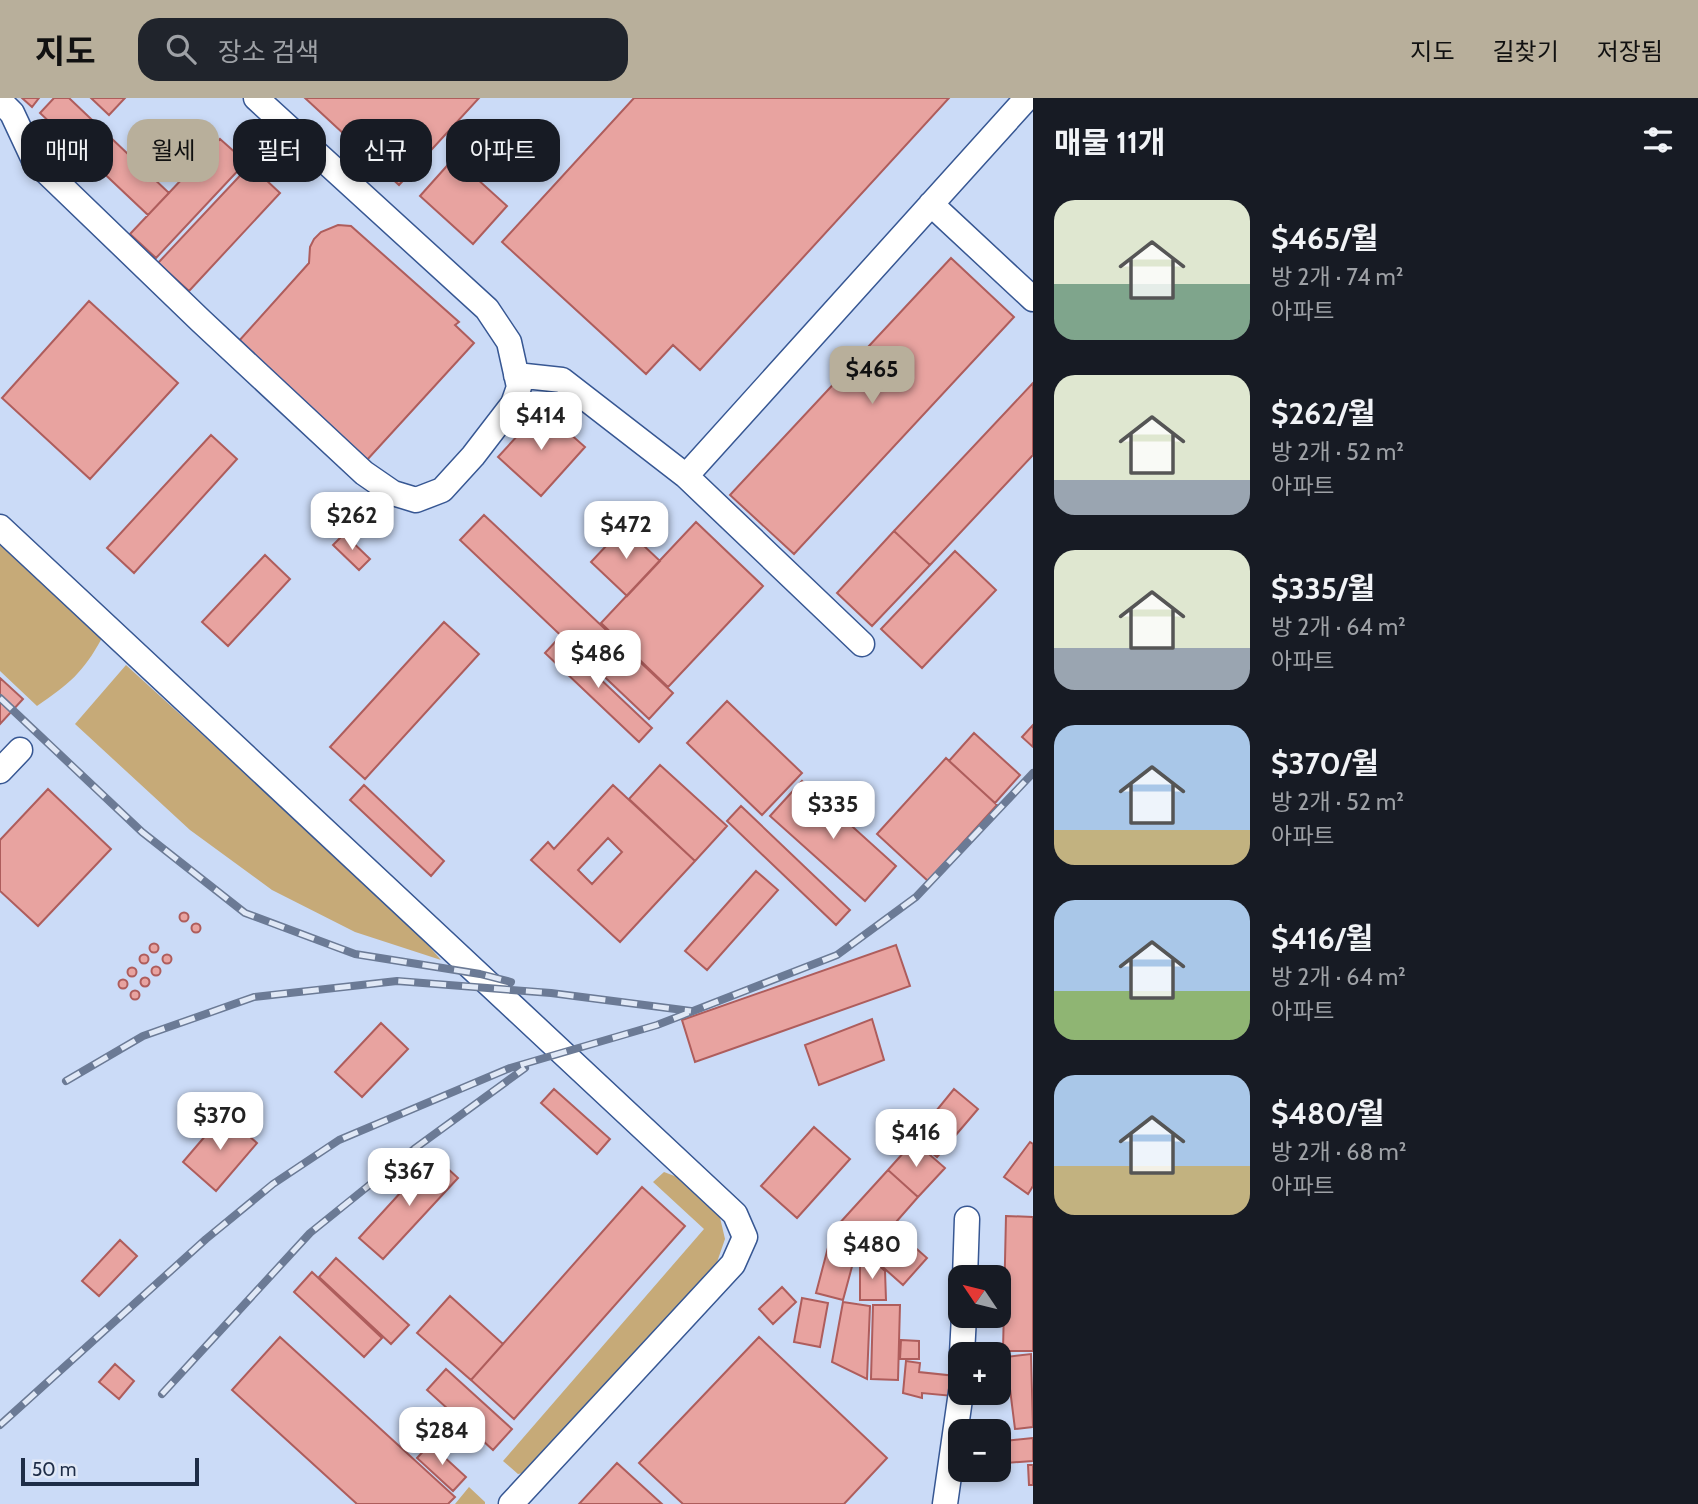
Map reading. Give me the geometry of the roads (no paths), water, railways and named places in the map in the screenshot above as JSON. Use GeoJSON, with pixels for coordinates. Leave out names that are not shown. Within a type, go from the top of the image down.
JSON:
{"type":"FeatureCollection","features":[{"type":"Feature","properties":{"kind":"street"},"geometry":{"type":"LineString","coordinates":[[0,101],[12,113],[34,160],[364,473],[393,494],[415,500],[442,491],[513,404],[519,387],[509,342],[486,309],[256,98]]}},
{"type":"Feature","properties":{"kind":"street"},"geometry":{"type":"LineString","coordinates":[[686,476],[1027,98]]}},
{"type":"Feature","properties":{"kind":"street"},"geometry":{"type":"LineString","coordinates":[[931,204],[1033,299]]}},
{"type":"Feature","properties":{"kind":"street"},"geometry":{"type":"LineString","coordinates":[[516,375],[562,380],[686,476],[862,644]]}},
{"type":"Feature","properties":{"kind":"street"},"geometry":{"type":"LineString","coordinates":[[0,527],[735,1214],[745,1237],[733,1264],[511,1504]]}},
{"type":"Feature","properties":{"kind":"street"},"geometry":{"type":"LineString","coordinates":[[0,771],[20,750]]}},
{"type":"Feature","properties":{"kind":"street"},"geometry":{"type":"LineString","coordinates":[[965,1265],[967,1219]]}},
{"type":"Feature","properties":{"kind":"street"},"geometry":{"type":"LineString","coordinates":[[945,1504],[959,1405]]}},
{"type":"Feature","properties":{"kind":"railway"},"geometry":{"type":"LineString","coordinates":[[0,698],[142,832],[245,913],[355,954],[480,974],[511,982]]}},
{"type":"Feature","properties":{"kind":"railway"},"geometry":{"type":"LineString","coordinates":[[0,1425],[206,1239],[273,1184],[339,1140],[510,1068],[657,1025],[837,955],[916,897],[1033,773]]}},
{"type":"Feature","properties":{"kind":"railway"},"geometry":{"type":"LineString","coordinates":[[66,1081],[143,1036],[254,997],[397,981],[551,993],[691,1011]]}},
{"type":"Feature","properties":{"kind":"railway"},"geometry":{"type":"LineString","coordinates":[[162,1394],[310,1233],[414,1149],[525,1068]]}}]}
